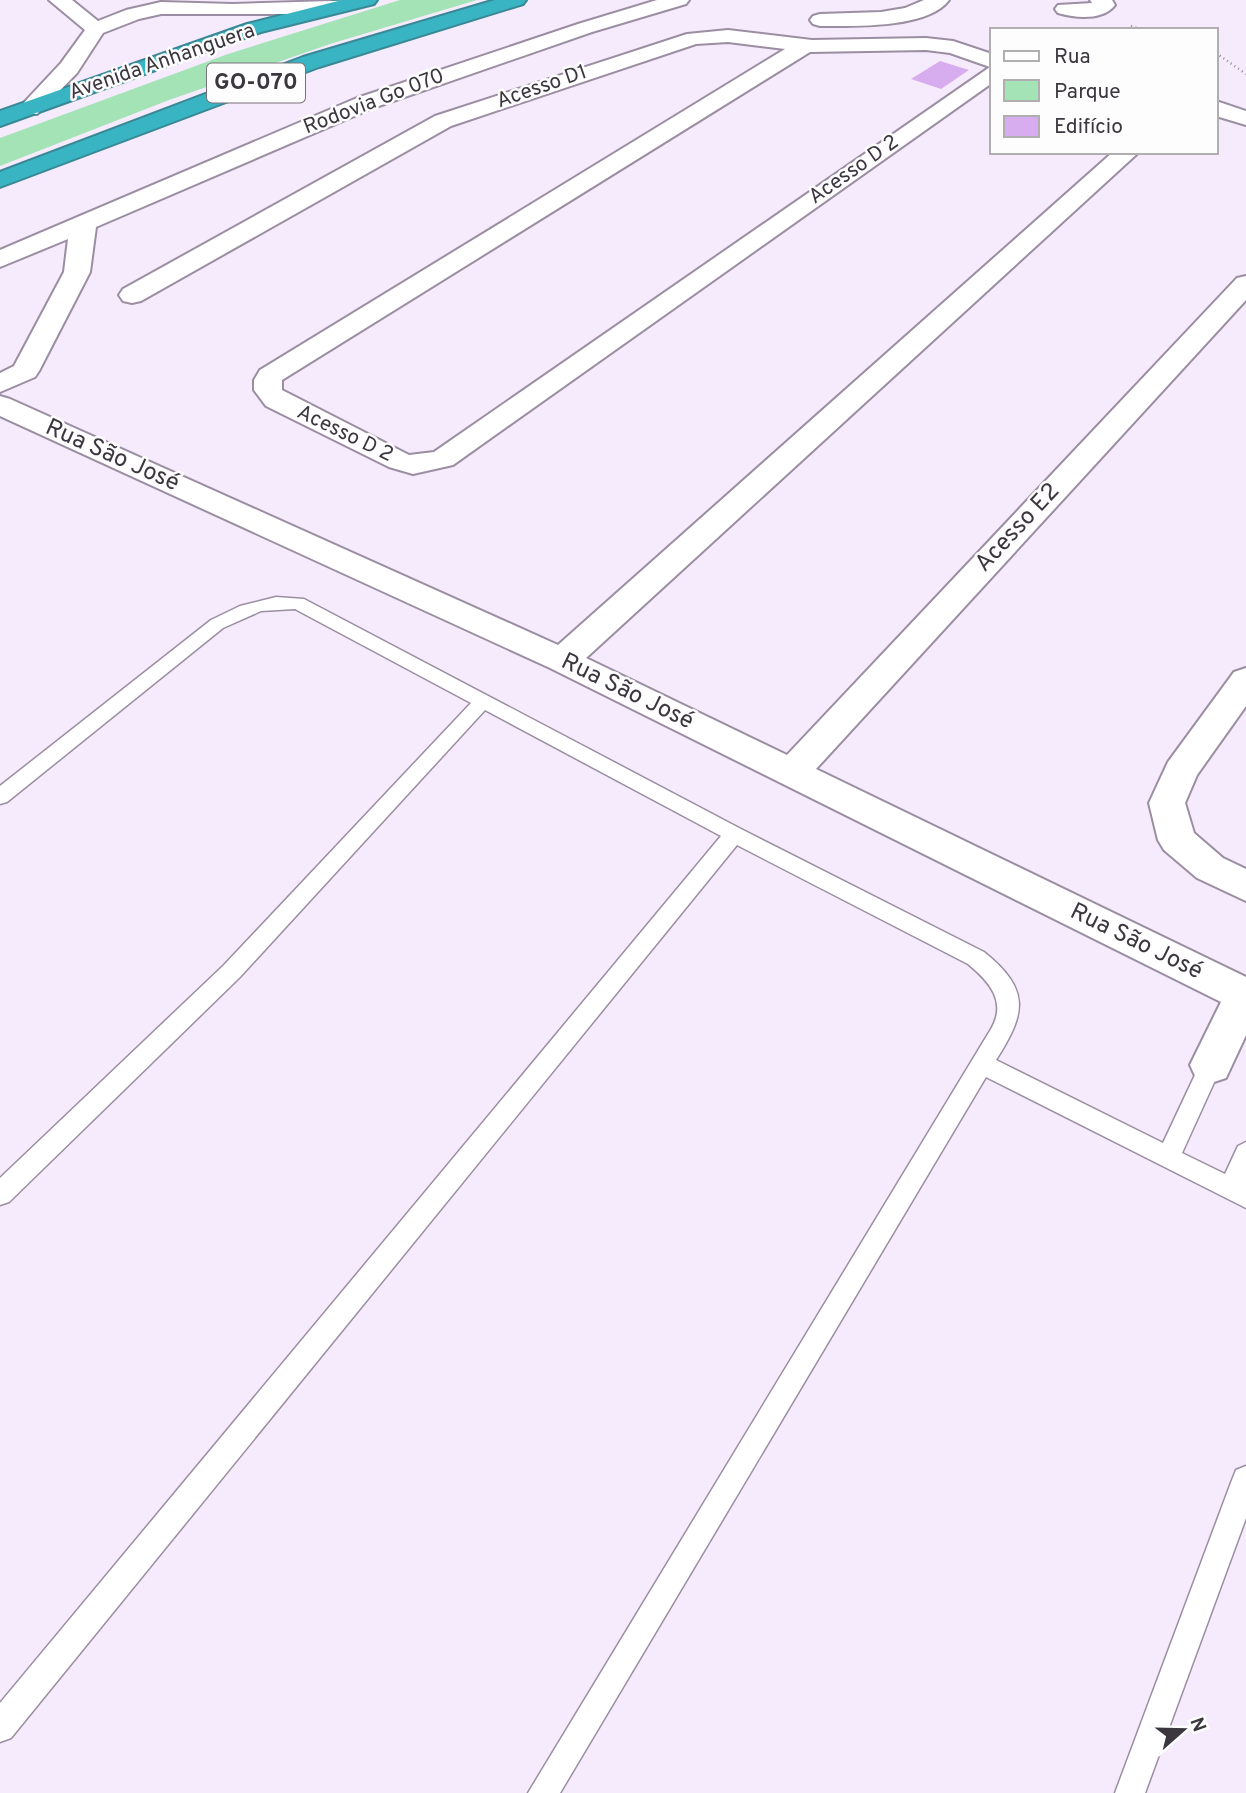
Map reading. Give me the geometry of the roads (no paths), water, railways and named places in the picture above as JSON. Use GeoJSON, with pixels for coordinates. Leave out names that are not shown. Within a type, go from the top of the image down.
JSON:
{"type":"FeatureCollection","features":[{"type":"Feature","properties":{"kind":"highway","name":"Avenida Anhanguera"},"geometry":{"type":"LineString","coordinates":[[0,119],[254,28],[367,0]]}},
{"type":"Feature","properties":{"kind":"highway","name":"GO-070"},"geometry":{"type":"LineString","coordinates":[[0,180],[312,62],[516,0]]}},
{"type":"Feature","properties":{"kind":"street"},"geometry":{"type":"LineString","coordinates":[[59,0],[96,29],[133,14],[161,8],[281,8],[355,0]]}},
{"type":"Feature","properties":{"kind":"street"},"geometry":{"type":"LineString","coordinates":[[135,0],[161,8]]}},
{"type":"Feature","properties":{"kind":"street"},"geometry":{"type":"LineString","coordinates":[[1073,4],[1078,12],[1096,10],[1105,5],[1100,0]]}},
{"type":"Feature","properties":{"kind":"street","name":"Rodovia Go 070"},"geometry":{"type":"LineString","coordinates":[[0,259],[365,103],[674,1],[703,9]]}},
{"type":"Feature","properties":{"kind":"street"},"geometry":{"type":"LineString","coordinates":[[794,20],[862,20],[937,9]]}},
{"type":"Feature","properties":{"kind":"street","name":"GO-070"},"geometry":{"type":"LineString","coordinates":[[29,109],[69,68],[96,29]]}},
{"type":"Feature","properties":{"kind":"street","name":"Acesso D1"},"geometry":{"type":"LineString","coordinates":[[132,295],[443,121],[694,38],[728,36],[807,45],[926,44],[953,47],[990,60]]}},
{"type":"Feature","properties":{"kind":"street","name":"Acesso D 2"},"geometry":{"type":"LineString","coordinates":[[807,45],[270,376],[266,385],[268,392],[276,400],[399,461],[413,465],[443,459],[990,74]]}},
{"type":"Feature","properties":{"kind":"street"},"geometry":{"type":"LineString","coordinates":[[1218,109],[1246,118]]}},
{"type":"Feature","properties":{"kind":"street"},"geometry":{"type":"LineString","coordinates":[[562,660],[1125,154]]}},
{"type":"Feature","properties":{"kind":"street"},"geometry":{"type":"LineString","coordinates":[[0,384],[25,371],[76,272],[86,220]]}},
{"type":"Feature","properties":{"kind":"street","name":"Acesso E2"},"geometry":{"type":"LineString","coordinates":[[791,773],[1246,284]]}},
{"type":"Feature","properties":{"kind":"street","name":"Rua São José"},"geometry":{"type":"LineString","coordinates":[[0,405],[562,660],[1245,995]]}},
{"type":"Feature","properties":{"kind":"street"},"geometry":{"type":"LineString","coordinates":[[1246,680],[1181,771],[1167,803],[1177,840],[1210,869],[1246,886]]}},
{"type":"Feature","properties":{"kind":"street"},"geometry":{"type":"LineString","coordinates":[[1211,1065],[1245,995]]}},
{"type":"Feature","properties":{"kind":"lane"},"geometry":{"type":"LineString","coordinates":[[0,797],[217,624],[244,610],[273,601],[298,603],[734,834],[976,958],[995,973],[1006,994],[1009,1017],[543,1793]]}},
{"type":"Feature","properties":{"kind":"lane"},"geometry":{"type":"LineString","coordinates":[[0,1195],[232,971],[483,701]]}},
{"type":"Feature","properties":{"kind":"lane"},"geometry":{"type":"LineString","coordinates":[[0,1727],[734,834]]}},
{"type":"Feature","properties":{"kind":"lane"},"geometry":{"type":"LineString","coordinates":[[982,1064],[1238,1192],[1246,1153]]}},
{"type":"Feature","properties":{"kind":"lane"},"geometry":{"type":"LineString","coordinates":[[1168,1158],[1211,1065]]}},
{"type":"Feature","properties":{"kind":"lane"},"geometry":{"type":"LineString","coordinates":[[1130,1793],[1246,1480]]}}]}
